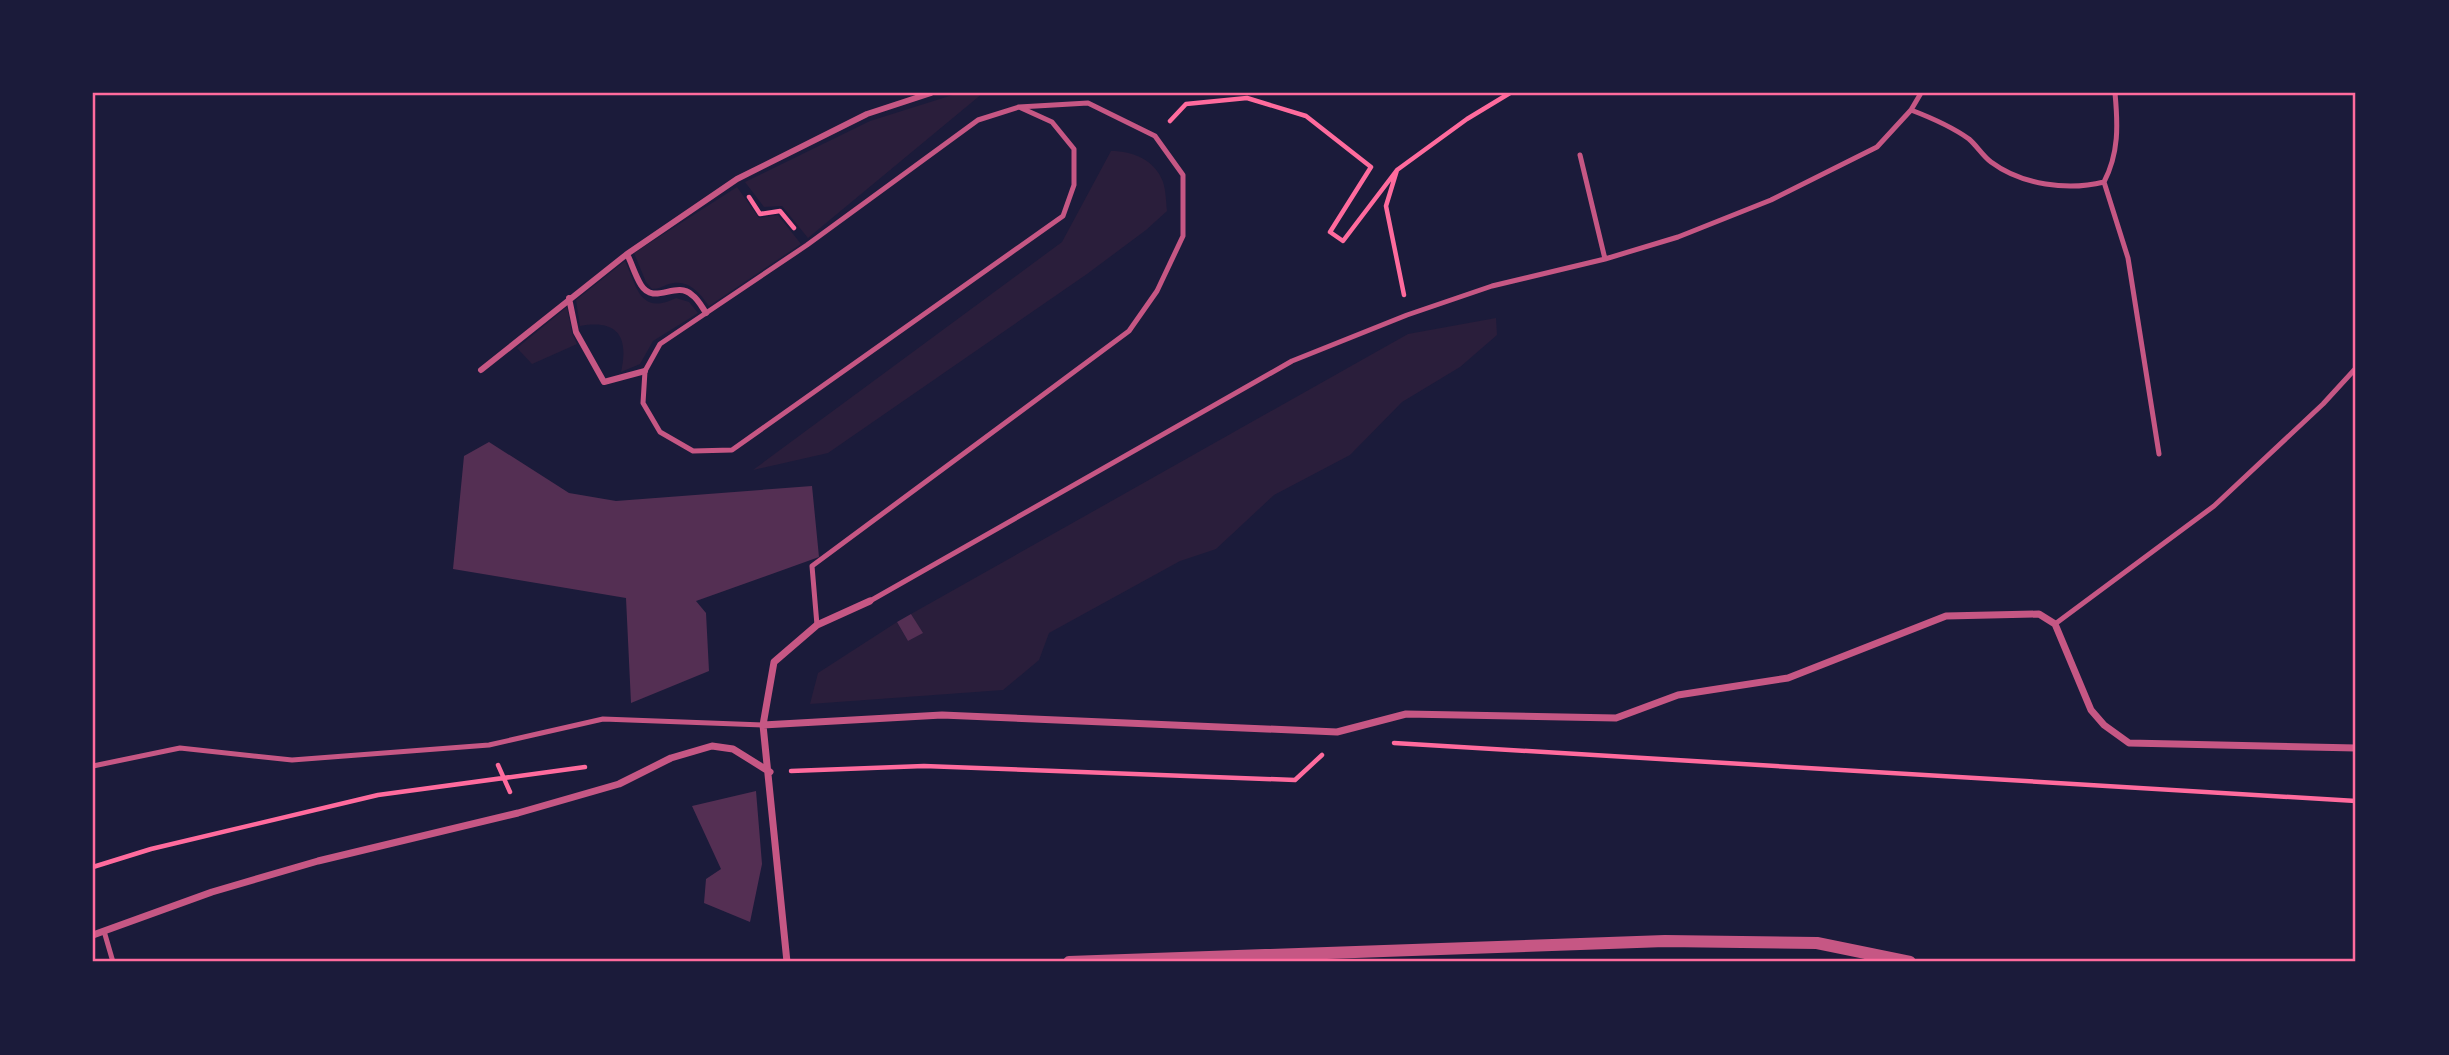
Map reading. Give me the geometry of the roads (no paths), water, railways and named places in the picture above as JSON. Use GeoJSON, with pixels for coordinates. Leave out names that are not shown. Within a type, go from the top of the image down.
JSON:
{"type":"FeatureCollection","features":[{"type":"Feature","properties":{"kind":"street"},"geometry":{"type":"LineString","coordinates":[[481,370],[626,254],[737,179],[867,114],[931,93]]}},
{"type":"Feature","properties":{"kind":"street"},"geometry":{"type":"LineString","coordinates":[[626,254],[642,286],[652,294],[681,289],[692,294],[706,313]]}},
{"type":"Feature","properties":{"kind":"street"},"geometry":{"type":"LineString","coordinates":[[569,298],[576,331],[604,383],[645,371]]}},
{"type":"Feature","properties":{"kind":"street"},"geometry":{"type":"LineString","coordinates":[[787,962],[763,725],[774,662],[817,625],[870,601]]}},
{"type":"Feature","properties":{"kind":"street"},"geometry":{"type":"LineString","coordinates":[[763,725],[942,715],[1337,732],[1406,714],[1616,718],[1678,695],[1788,678],[1946,616],[2039,614],[2055,625],[2091,710],[2104,725],[2129,743],[2356,748]]}},
{"type":"Feature","properties":{"kind":"street"},"geometry":{"type":"LineString","coordinates":[[93,935],[212,892],[318,861],[518,813],[619,784],[671,758],[712,746],[733,749],[769,772]]}},
{"type":"Feature","properties":{"kind":"street"},"geometry":{"type":"LineString","coordinates":[[1069,962],[1665,941],[1817,943],[1910,962]]}},
{"type":"Feature","properties":{"kind":"lane"},"geometry":{"type":"LineString","coordinates":[[870,601],[1292,361],[1408,315],[1492,286],[1605,259],[1678,237],[1771,200],[1877,147],[1911,110],[1921,93]]}},
{"type":"Feature","properties":{"kind":"lane"},"geometry":{"type":"LineString","coordinates":[[2115,93],[2119,131],[2112,167],[2104,183],[2128,258],[2159,454]]}},
{"type":"Feature","properties":{"kind":"lane"},"geometry":{"type":"LineString","coordinates":[[817,625],[812,566],[1129,331],[1157,291],[1183,236],[1183,175],[1155,136],[1088,103],[1019,107],[978,120],[807,245],[660,344],[645,371],[643,403],[660,432],[693,451],[732,450],[1063,216],[1074,185],[1074,149],[1052,122],[1019,107]]}},
{"type":"Feature","properties":{"kind":"lane"},"geometry":{"type":"LineString","coordinates":[[1911,110],[1940,121],[1970,140],[1991,162],[2025,181],[2087,187],[2104,183]]}},
{"type":"Feature","properties":{"kind":"lane"},"geometry":{"type":"LineString","coordinates":[[1580,155],[1605,259]]}},
{"type":"Feature","properties":{"kind":"lane"},"geometry":{"type":"LineString","coordinates":[[2055,625],[2214,506],[2323,404],[2356,368]]}},
{"type":"Feature","properties":{"kind":"lane"},"geometry":{"type":"LineString","coordinates":[[93,765],[180,748],[292,760],[489,745],[603,719],[763,725]]}},
{"type":"Feature","properties":{"kind":"lane"},"geometry":{"type":"LineString","coordinates":[[104,931],[113,962]]}}]}
